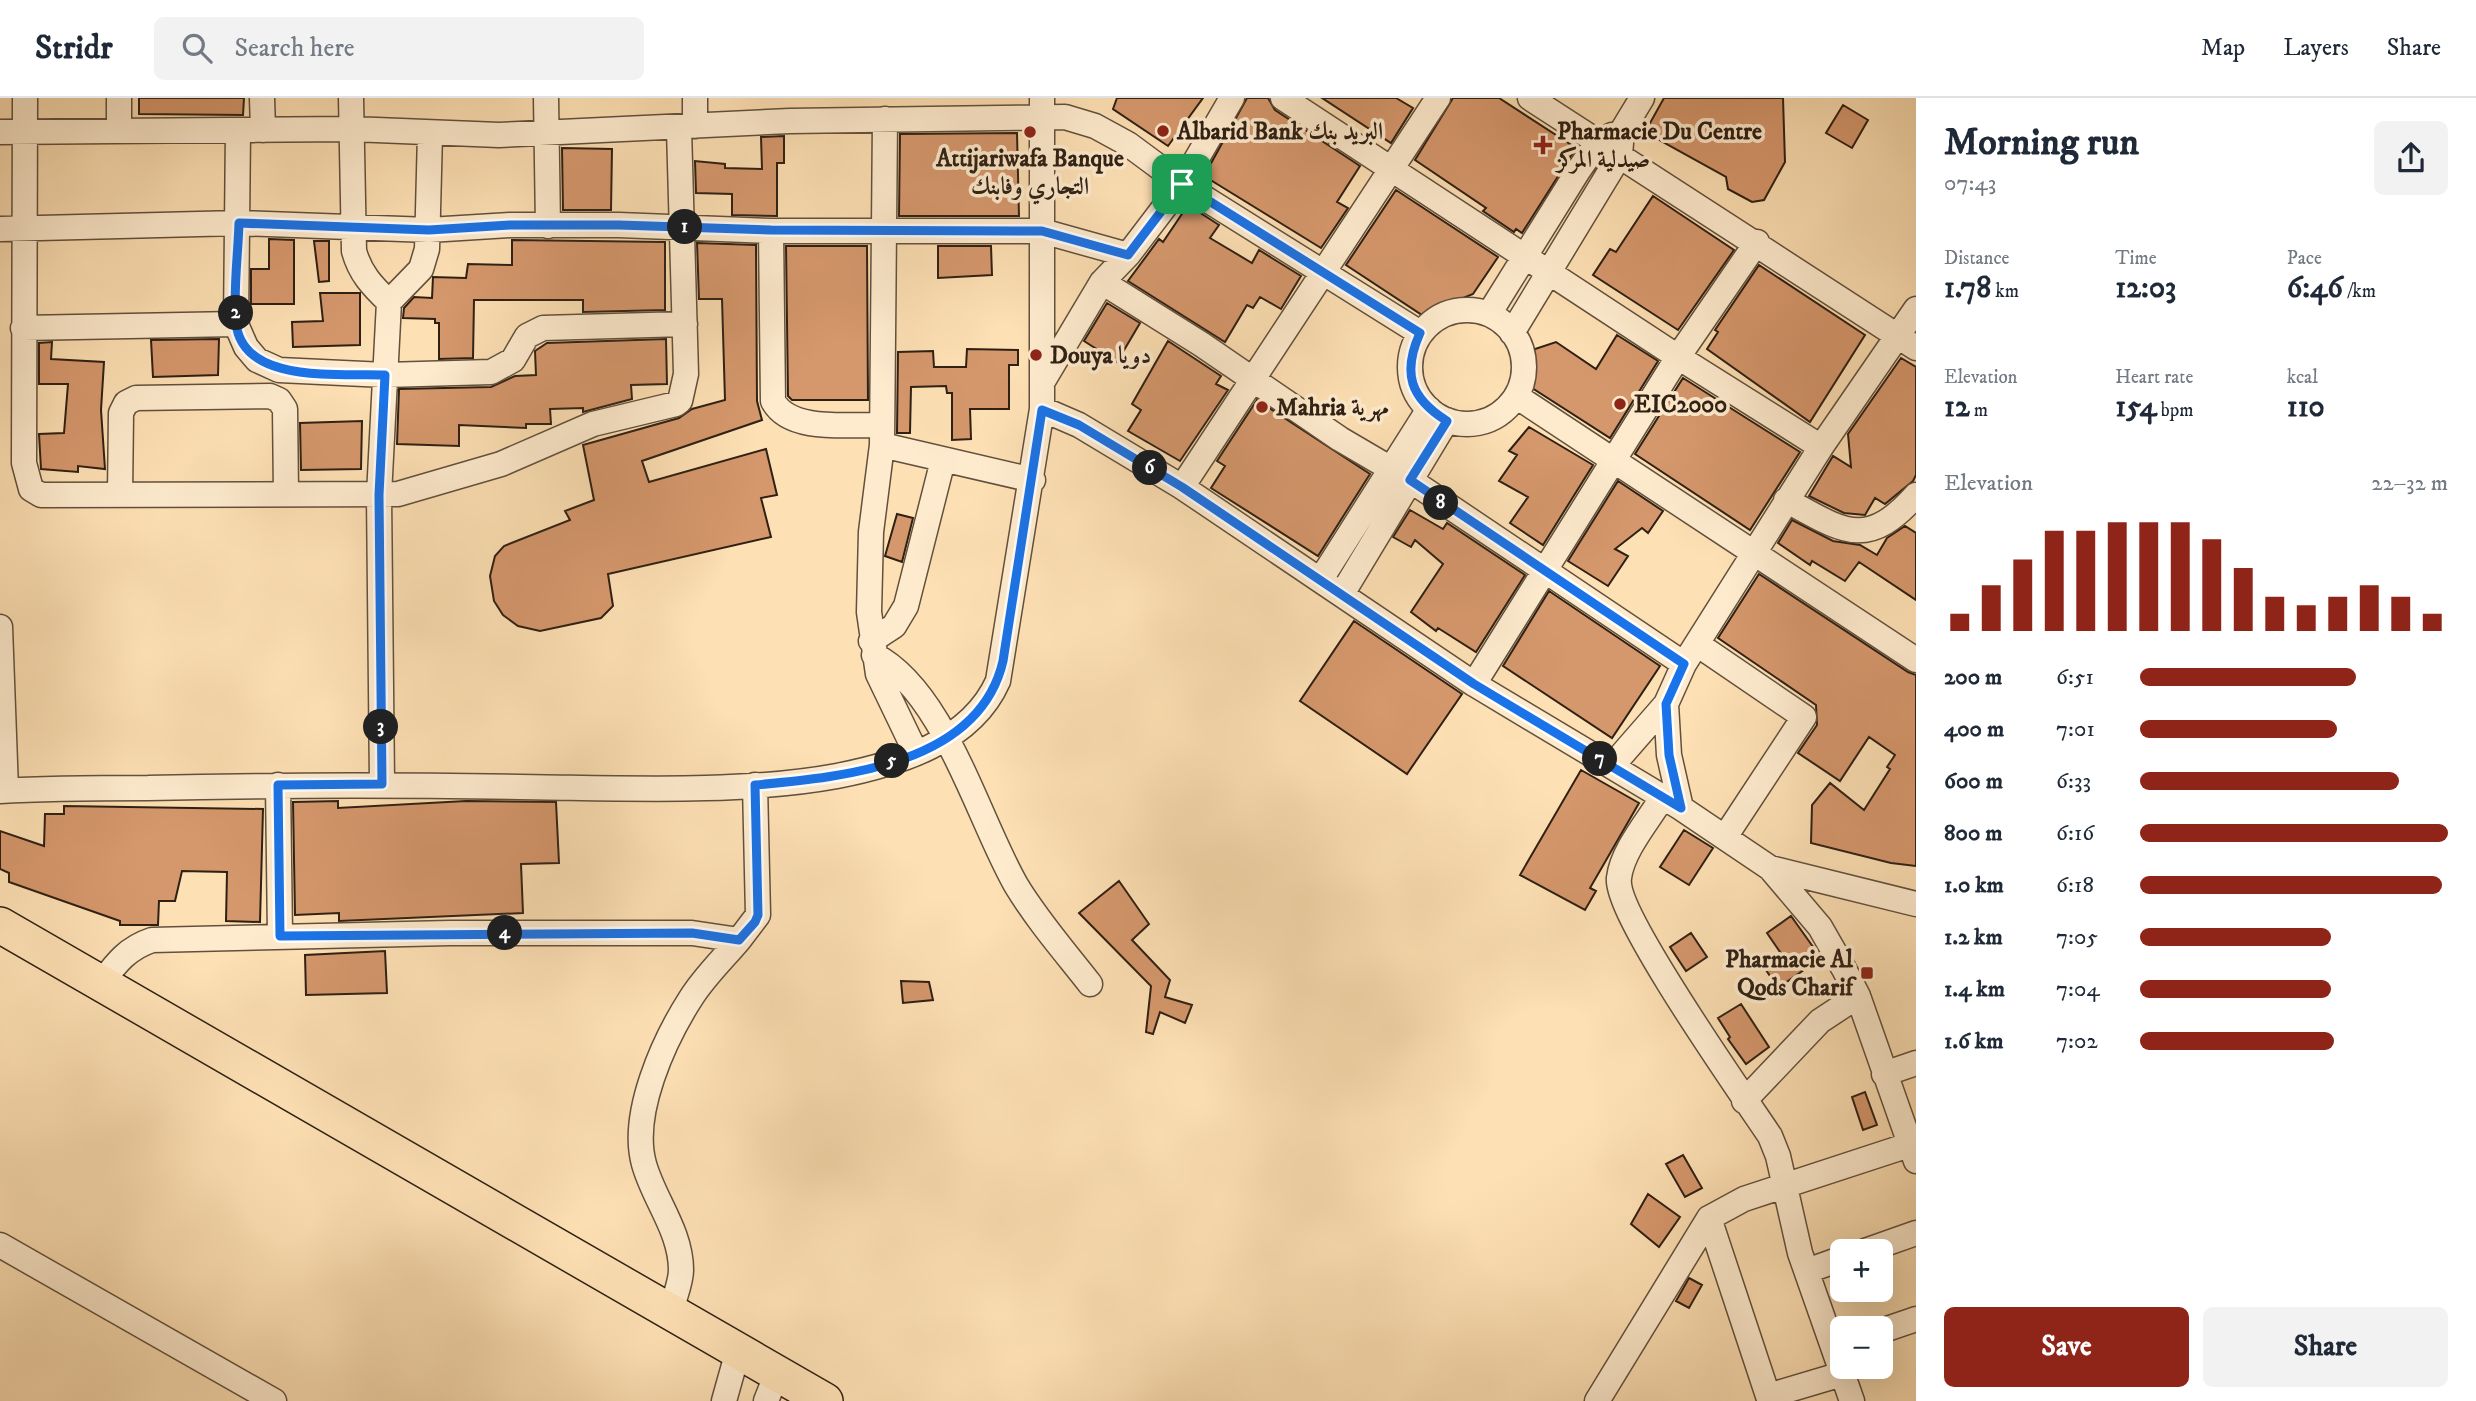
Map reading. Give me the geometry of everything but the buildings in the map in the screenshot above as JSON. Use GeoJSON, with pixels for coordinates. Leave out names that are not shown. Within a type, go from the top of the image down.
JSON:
{"type":"FeatureCollection","features":[{"type":"Feature","properties":{"kind":"highway"},"geometry":{"type":"LineString","coordinates":[[0,925],[738,1351],[772,1387],[825,1401]]}},
{"type":"Feature","properties":{"kind":"street"},"geometry":{"type":"LineString","coordinates":[[25,98],[12,132],[12,229],[23,328],[24,463],[31,489],[40,495],[379,495],[442,484],[501,464],[593,424],[669,408],[680,401],[686,374],[681,227],[687,128],[695,98]]}},
{"type":"Feature","properties":{"kind":"street"},"geometry":{"type":"LineString","coordinates":[[119,98],[119,130]]}},
{"type":"Feature","properties":{"kind":"street"},"geometry":{"type":"LineString","coordinates":[[262,98],[263,130]]}},
{"type":"Feature","properties":{"kind":"street"},"geometry":{"type":"LineString","coordinates":[[351,98],[354,251],[358,268],[371,286],[388,302]]}},
{"type":"Feature","properties":{"kind":"street"},"geometry":{"type":"LineString","coordinates":[[546,98],[548,226]]}},
{"type":"Feature","properties":{"kind":"street"},"geometry":{"type":"LineString","coordinates":[[1042,382],[1102,282],[1128,255],[1182,184],[1232,98]]}},
{"type":"Feature","properties":{"kind":"street"},"geometry":{"type":"LineString","coordinates":[[1283,98],[1678,357],[1821,447]]}},
{"type":"Feature","properties":{"kind":"street"},"geometry":{"type":"LineString","coordinates":[[1182,487],[1438,98]]}},
{"type":"Feature","properties":{"kind":"street"},"geometry":{"type":"LineString","coordinates":[[1530,98],[1598,142],[1621,143],[1757,242],[1907,342]]}},
{"type":"Feature","properties":{"kind":"street"},"geometry":{"type":"LineString","coordinates":[[1512,333],[1621,143],[1642,98]]}},
{"type":"Feature","properties":{"kind":"street"},"geometry":{"type":"LineString","coordinates":[[12,132],[352,129],[430,134],[546,133],[885,119],[1042,107],[1095,126],[1128,144],[1182,184],[1420,333]]}},
{"type":"Feature","properties":{"kind":"street"},"geometry":{"type":"LineString","coordinates":[[0,627],[3,790],[382,784],[586,788],[755,785],[837,776],[916,753],[947,738],[985,706],[998,681],[1033,480],[1042,410],[1042,107]]}},
{"type":"Feature","properties":{"kind":"street"},"geometry":{"type":"LineString","coordinates":[[885,119],[882,435],[868,575],[873,648],[881,683],[916,753]]}},
{"type":"Feature","properties":{"kind":"street"},"geometry":{"type":"LineString","coordinates":[[238,130],[236,324],[246,347],[257,360],[279,370],[385,375],[491,372],[513,360],[527,336],[543,328],[685,324]]}},
{"type":"Feature","properties":{"kind":"street"},"geometry":{"type":"LineString","coordinates":[[382,784],[379,495],[388,302],[421,269],[428,249],[430,134]]}},
{"type":"Feature","properties":{"kind":"street"},"geometry":{"type":"LineString","coordinates":[[1489,314],[1523,256],[1598,142]]}},
{"type":"Feature","properties":{"kind":"street"},"geometry":{"type":"LineString","coordinates":[[12,229],[239,223],[354,225],[429,230],[548,226],[1042,231],[1128,255]]}},
{"type":"Feature","properties":{"kind":"street"},"geometry":{"type":"LineString","coordinates":[[771,230],[773,401],[778,410],[797,420],[882,435],[943,460],[1033,480]]}},
{"type":"Feature","properties":{"kind":"street"},"geometry":{"type":"LineString","coordinates":[[1474,684],[1678,357],[1757,242]]}},
{"type":"Feature","properties":{"kind":"street"},"geometry":{"type":"LineString","coordinates":[[1102,282],[1545,572],[1804,717],[1725,837]]}},
{"type":"Feature","properties":{"kind":"street"},"geometry":{"type":"LineString","coordinates":[[1042,299],[1084,315]]}},
{"type":"Feature","properties":{"kind":"street"},"geometry":{"type":"LineString","coordinates":[[1612,766],[1666,704],[1690,654],[1821,447],[1907,342],[1916,309]]}},
{"type":"Feature","properties":{"kind":"street"},"geometry":{"type":"LineString","coordinates":[[1470,310],[1489,314],[1512,333],[1523,357],[1521,383],[1516,396],[1506,408],[1479,423],[1438,415],[1416,393],[1410,373],[1411,352],[1420,333],[1434,320],[1451,312],[1470,310]]}},
{"type":"Feature","properties":{"kind":"street"},"geometry":{"type":"LineString","coordinates":[[23,328],[236,324]]}},
{"type":"Feature","properties":{"kind":"street"},"geometry":{"type":"LineString","coordinates":[[120,495],[121,413],[126,403],[136,398],[270,396],[279,400],[285,409],[286,495]]}},
{"type":"Feature","properties":{"kind":"street"},"geometry":{"type":"LineString","coordinates":[[1516,396],[1916,660]]}},
{"type":"Feature","properties":{"kind":"street"},"geometry":{"type":"LineString","coordinates":[[1042,410],[1079,425],[1182,487],[1474,684],[1725,837],[1770,868],[1820,928],[1858,996],[1912,1153],[1784,1186],[1744,1199],[1709,1218],[1597,1401]]}},
{"type":"Feature","properties":{"kind":"street"},"geometry":{"type":"LineString","coordinates":[[1321,579],[1400,475],[1438,415]]}},
{"type":"Feature","properties":{"kind":"street"},"geometry":{"type":"LineString","coordinates":[[873,648],[894,626],[906,606],[943,460]]}},
{"type":"Feature","properties":{"kind":"street"},"geometry":{"type":"LineString","coordinates":[[1342,594],[1400,475]]}},
{"type":"Feature","properties":{"kind":"street"},"geometry":{"type":"LineString","coordinates":[[1786,500],[1833,525],[1854,532],[1890,520],[1916,495]]}},
{"type":"Feature","properties":{"kind":"street"},"geometry":{"type":"LineString","coordinates":[[873,648],[909,683],[947,738],[1016,885],[1090,984]]}},
{"type":"Feature","properties":{"kind":"street"},"geometry":{"type":"LineString","coordinates":[[1666,704],[1672,803],[1622,865],[1618,889],[1639,932],[1744,1101],[1770,1136],[1778,1156],[1807,1271],[1830,1326]]}},
{"type":"Feature","properties":{"kind":"street"},"geometry":{"type":"LineString","coordinates":[[278,785],[280,936]]}},
{"type":"Feature","properties":{"kind":"street"},"geometry":{"type":"LineString","coordinates":[[671,1311],[681,1272],[678,1249],[644,1165],[640,1142],[642,1116],[655,1070],[691,997],[755,922],[758,915],[755,785]]}},
{"type":"Feature","properties":{"kind":"street"},"geometry":{"type":"LineString","coordinates":[[1770,868],[1916,904]]}},
{"type":"Feature","properties":{"kind":"street"},"geometry":{"type":"LineString","coordinates":[[102,982],[121,956],[136,945],[152,940],[280,936],[692,933],[739,940]]}},
{"type":"Feature","properties":{"kind":"street"},"geometry":{"type":"LineString","coordinates":[[1744,1101],[1820,1021],[1858,996]]}},
{"type":"Feature","properties":{"kind":"street"},"geometry":{"type":"LineString","coordinates":[[1884,1074],[1916,1063]]}},
{"type":"Feature","properties":{"kind":"street"},"geometry":{"type":"LineString","coordinates":[[1709,1218],[1768,1396],[1830,1378]]}},
{"type":"Feature","properties":{"kind":"street"},"geometry":{"type":"LineString","coordinates":[[1893,1241],[1916,1233]]}},
{"type":"Feature","properties":{"kind":"street"},"geometry":{"type":"LineString","coordinates":[[0,1245],[274,1401]]}},
{"type":"Feature","properties":{"kind":"street"},"geometry":{"type":"LineString","coordinates":[[1807,1271],[1830,1263]]}},
{"type":"Feature","properties":{"kind":"street"},"geometry":{"type":"LineString","coordinates":[[1893,1327],[1916,1319]]}},
{"type":"Feature","properties":{"kind":"street"},"geometry":{"type":"LineString","coordinates":[[724,1401],[738,1351]]}},
{"type":"Feature","properties":{"kind":"street"},"geometry":{"type":"LineString","coordinates":[[1844,1379],[1852,1401]]}},
{"type":"Feature","properties":{"kind":"place","name":"Albarid Bank البريد بنك"},"geometry":{"type":"Point","coordinates":[1163,131]}},
{"type":"Feature","properties":{"kind":"place","name":"Attijariwafa Banque التجاري وفابنك"},"geometry":{"type":"Point","coordinates":[1030,132]}},
{"type":"Feature","properties":{"kind":"place","name":"Pharmacie Du Centre صيدلية المركز"},"geometry":{"type":"Point","coordinates":[1543,145]}},
{"type":"Feature","properties":{"kind":"place","name":"Douya دويا"},"geometry":{"type":"Point","coordinates":[1036,355]}},
{"type":"Feature","properties":{"kind":"place","name":"EIC2000"},"geometry":{"type":"Point","coordinates":[1620,404]}},
{"type":"Feature","properties":{"kind":"place","name":"Mahria مهرية"},"geometry":{"type":"Point","coordinates":[1262,407]}},
{"type":"Feature","properties":{"kind":"place","name":"Pharmacie Al Qods Charif"},"geometry":{"type":"Point","coordinates":[1867,973]}},
{"type":"Feature","properties":{"kind":"route"},"geometry":{"type":"LineString","coordinates":[[1182,184],[1420,333],[1411,352],[1410,373],[1416,393],[1429,410],[1447,421],[1410,480],[1684,664],[1666,704],[1669,755],[1681,808],[1474,684],[1182,487],[1079,425],[1042,410],[1003,661],[992,695],[972,720],[955,734],[916,753],[837,776],[755,785],[758,915],[739,940],[692,933],[280,936],[278,785],[382,784],[379,495],[385,375],[279,370],[257,360],[246,347],[236,324],[239,223],[354,225],[429,230],[510,225],[619,225],[771,230],[1042,231],[1128,255],[1182,184]]}}]}
